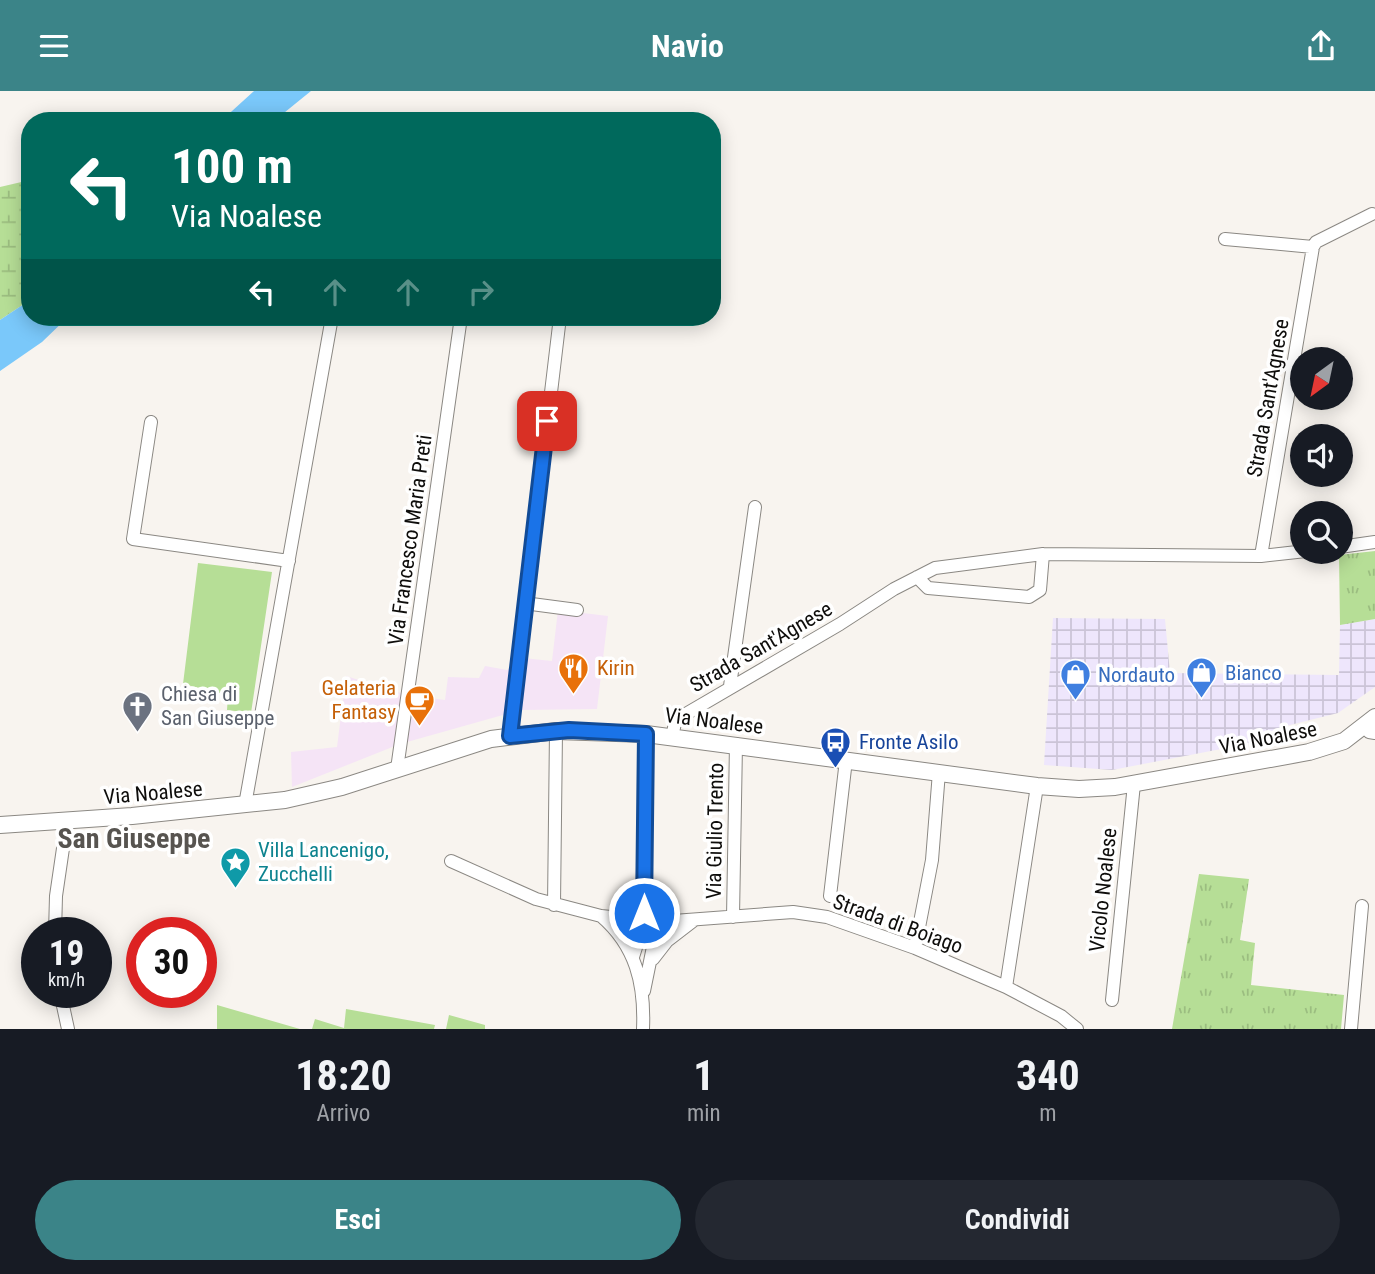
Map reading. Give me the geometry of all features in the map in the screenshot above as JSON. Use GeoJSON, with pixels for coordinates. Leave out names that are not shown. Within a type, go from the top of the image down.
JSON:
{"type":"FeatureCollection","features":[{"type":"Feature","properties":{"kind":"main road","name":"Via Noalese"},"geometry":{"type":"LineString","coordinates":[[0,825],[246,806],[304,797],[468,745],[510,736],[556,731],[646,734],[1037,786],[1079,789],[1134,784],[1309,752],[1373,728]]}},
{"type":"Feature","properties":{"kind":"street"},"geometry":{"type":"LineString","coordinates":[[1225,239],[1313,247],[1316,242],[1372,213]]}},
{"type":"Feature","properties":{"kind":"street","name":"Strada Sant'Agnese"},"geometry":{"type":"LineString","coordinates":[[1261,556],[1313,247]]}},
{"type":"Feature","properties":{"kind":"street"},"geometry":{"type":"LineString","coordinates":[[246,806],[330,326]]}},
{"type":"Feature","properties":{"kind":"street","name":"Via Francesco Maria Preti"},"geometry":{"type":"LineString","coordinates":[[397,769],[460,326]]}},
{"type":"Feature","properties":{"kind":"street"},"geometry":{"type":"LineString","coordinates":[[510,736],[559,326]]}},
{"type":"Feature","properties":{"kind":"street"},"geometry":{"type":"LineString","coordinates":[[151,422],[133,539],[289,561]]}},
{"type":"Feature","properties":{"kind":"street"},"geometry":{"type":"LineString","coordinates":[[730,686],[755,507]]}},
{"type":"Feature","properties":{"kind":"street"},"geometry":{"type":"LineString","coordinates":[[1353,545],[1375,542]]}},
{"type":"Feature","properties":{"kind":"street","name":"Strada Sant'Agnese"},"geometry":{"type":"LineString","coordinates":[[673,737],[679,717],[934,568],[1043,554],[1261,556],[1290,553]]}},
{"type":"Feature","properties":{"kind":"street"},"geometry":{"type":"LineString","coordinates":[[917,577],[928,588],[1029,597],[1040,590],[1043,554]]}},
{"type":"Feature","properties":{"kind":"street"},"geometry":{"type":"LineString","coordinates":[[524,603],[577,610]]}},
{"type":"Feature","properties":{"kind":"street"},"geometry":{"type":"LineString","coordinates":[[554,905],[556,731]]}},
{"type":"Feature","properties":{"kind":"street"},"geometry":{"type":"LineString","coordinates":[[643,1029],[643,999],[654,942],[648,927],[646,734]]}},
{"type":"Feature","properties":{"kind":"street","name":"Via Giulio Trento"},"geometry":{"type":"LineString","coordinates":[[733,917],[736,744]]}},
{"type":"Feature","properties":{"kind":"street"},"geometry":{"type":"LineString","coordinates":[[830,896],[846,759]]}},
{"type":"Feature","properties":{"kind":"street"},"geometry":{"type":"LineString","coordinates":[[915,948],[932,860],[939,772]]}},
{"type":"Feature","properties":{"kind":"street","name":"Vicolo Noalese"},"geometry":{"type":"LineString","coordinates":[[1112,1000],[1134,784]]}},
{"type":"Feature","properties":{"kind":"street"},"geometry":{"type":"LineString","coordinates":[[1006,987],[1037,786]]}},
{"type":"Feature","properties":{"kind":"street"},"geometry":{"type":"LineString","coordinates":[[55,917],[67,821]]}},
{"type":"Feature","properties":{"kind":"street","name":"Strada di Boiago"},"geometry":{"type":"LineString","coordinates":[[451,860],[507,887],[554,905],[648,927],[793,912],[827,917],[915,948],[1006,987],[1061,1016],[1077,1029]]}},
{"type":"Feature","properties":{"kind":"street"},"geometry":{"type":"LineString","coordinates":[[1351,1029],[1362,906]]}},
{"type":"Feature","properties":{"kind":"street"},"geometry":{"type":"LineString","coordinates":[[601,916],[621,935],[633,957],[643,999]]}},
{"type":"Feature","properties":{"kind":"street"},"geometry":{"type":"LineString","coordinates":[[649,968],[667,941],[696,920]]}},
{"type":"Feature","properties":{"kind":"street"},"geometry":{"type":"LineString","coordinates":[[633,957],[648,927]]}},
{"type":"Feature","properties":{"kind":"street"},"geometry":{"type":"LineString","coordinates":[[63,1008],[68,1029]]}},
{"type":"Feature","properties":{"kind":"shaded area"},"geometry":{"type":"Polygon","coordinates":[[[558,610],[608,616],[597,709],[521,710],[400,744],[292,787],[291,752],[337,747],[346,676],[407,695],[445,700],[448,677],[479,678],[485,666],[507,670],[523,658],[552,661],[558,610]]]}},
{"type":"Feature","properties":{"kind":"shaded area","name":"Bianco"},"geometry":{"type":"Polygon","coordinates":[[[1053,618],[1165,619],[1170,673],[1339,675],[1340,625],[1375,619],[1375,687],[1338,713],[1274,729],[1273,739],[1112,770],[1044,765],[1053,618]]]}},
{"type":"Feature","properties":{"kind":"green space"},"geometry":{"type":"Polygon","coordinates":[[[21,182],[21,306],[0,320],[0,187],[21,182]]]}},
{"type":"Feature","properties":{"kind":"green space"},"geometry":{"type":"Polygon","coordinates":[[[1375,551],[1375,619],[1340,625],[1339,564],[1353,564],[1353,553],[1375,551]]]}},
{"type":"Feature","properties":{"kind":"green space"},"geometry":{"type":"Polygon","coordinates":[[[198,563],[272,572],[251,713],[227,710],[228,695],[183,684],[198,563]]]}},
{"type":"Feature","properties":{"kind":"green space"},"geometry":{"type":"Polygon","coordinates":[[[1199,874],[1249,879],[1240,940],[1255,943],[1251,985],[1344,995],[1341,1029],[1172,1029],[1199,874]]]}},
{"type":"Feature","properties":{"kind":"green space"},"geometry":{"type":"Polygon","coordinates":[[[217,1005],[300,1029],[217,1029],[217,1005]]]}},
{"type":"Feature","properties":{"kind":"green space"},"geometry":{"type":"Polygon","coordinates":[[[346,1009],[435,1025],[434,1029],[312,1029],[315,1019],[344,1028],[346,1009]]]}},
{"type":"Feature","properties":{"kind":"green space"},"geometry":{"type":"Polygon","coordinates":[[[449,1015],[485,1025],[485,1029],[446,1029],[449,1015]]]}},
{"type":"Feature","properties":{"kind":"water"},"geometry":{"type":"Polygon","coordinates":[[[254,91],[311,91],[285,112],[231,112],[254,91]]]}},
{"type":"Feature","properties":{"kind":"water"},"geometry":{"type":"Polygon","coordinates":[[[21,306],[21,326],[59,326],[42,342],[0,371],[0,320],[21,306]]]}},
{"type":"Feature","properties":{"kind":"place","name":"Kirin"},"geometry":{"type":"Point","coordinates":[574,695]}},
{"type":"Feature","properties":{"kind":"place","name":"Bianco"},"geometry":{"type":"Point","coordinates":[1202,700]}},
{"type":"Feature","properties":{"kind":"place","name":"Nordauto"},"geometry":{"type":"Point","coordinates":[1075,702]}},
{"type":"Feature","properties":{"kind":"place","name":"Gelateria Fantasy"},"geometry":{"type":"Point","coordinates":[419,727]}},
{"type":"Feature","properties":{"kind":"place","name":"Chiesa di San Giuseppe"},"geometry":{"type":"Point","coordinates":[138,733]}},
{"type":"Feature","properties":{"kind":"place","name":"Fronte Asilo"},"geometry":{"type":"Point","coordinates":[836,769]}},
{"type":"Feature","properties":{"kind":"place","name":"Villa Lancenigo, Zucchelli"},"geometry":{"type":"Point","coordinates":[235,889]}},
{"type":"Feature","properties":{"kind":"district","name":"San Giuseppe"},"geometry":{"type":"Point","coordinates":[134,838]}},
{"type":"Feature","properties":{"kind":"route"},"geometry":{"type":"LineString","coordinates":[[547,421],[510,736],[569,730],[646,734],[644,913]]}}]}
